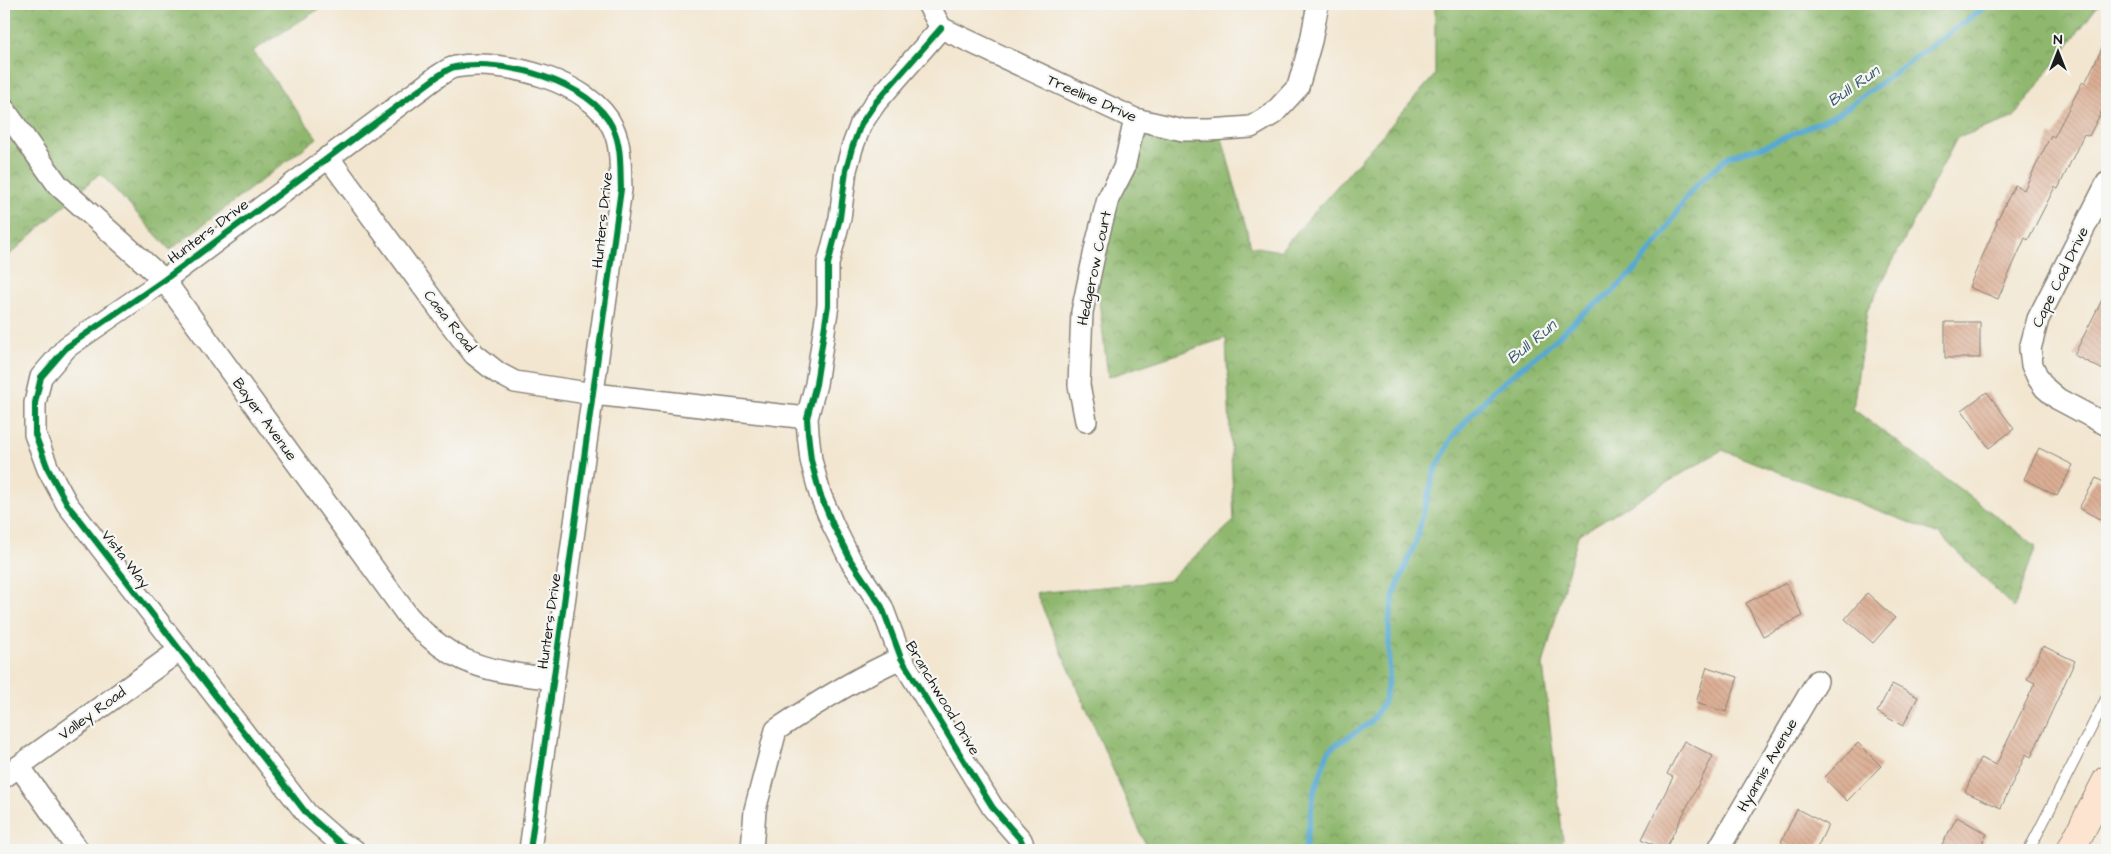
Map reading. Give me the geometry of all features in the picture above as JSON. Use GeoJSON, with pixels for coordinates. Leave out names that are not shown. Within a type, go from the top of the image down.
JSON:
{"type":"FeatureCollection","features":[{"type":"Feature","properties":{"kind":"main road"},"geometry":{"type":"LineString","coordinates":[[2071,850],[2107,780]]}},
{"type":"Feature","properties":{"kind":"street"},"geometry":{"type":"LineString","coordinates":[[928,4],[942,28]]}},
{"type":"Feature","properties":{"kind":"street","name":"Treeline Drive"},"geometry":{"type":"LineString","coordinates":[[942,28],[1135,119],[1183,130],[1251,128],[1273,114],[1298,87],[1311,41],[1318,4]]}},
{"type":"Feature","properties":{"kind":"street","name":"Branchwood Drive"},"geometry":{"type":"LineString","coordinates":[[942,28],[876,102],[860,124],[852,148],[846,170],[840,218],[828,264],[828,305],[816,384],[807,418],[811,460],[820,494],[851,561],[882,607],[900,658],[993,808],[1021,840],[1024,850]]}},
{"type":"Feature","properties":{"kind":"street","name":"Hunters Drive"},"geometry":{"type":"LineString","coordinates":[[164,280],[328,156],[438,76],[453,68],[483,64],[530,73],[574,89],[600,109],[613,128],[619,148],[621,189],[530,850]]}},
{"type":"Feature","properties":{"kind":"street","name":"Bayer Avenue"},"geometry":{"type":"LineString","coordinates":[[4,109],[58,185],[164,280],[408,616],[427,637],[460,660],[511,674],[554,679]]}},
{"type":"Feature","properties":{"kind":"street","name":"Hedgerow Court"},"geometry":{"type":"LineString","coordinates":[[1086,420],[1079,386],[1082,312],[1108,199],[1124,168],[1135,119]]}},
{"type":"Feature","properties":{"kind":"street","name":"Casa Road"},"geometry":{"type":"LineString","coordinates":[[328,156],[474,354],[498,373],[515,382],[594,394],[807,418]]}},
{"type":"Feature","properties":{"kind":"street","name":"Cape Cod Drive"},"geometry":{"type":"LineString","coordinates":[[2107,183],[2038,319],[2030,349],[2032,364],[2038,378],[2046,388],[2058,399],[2107,425]]}},
{"type":"Feature","properties":{"kind":"street","name":"Vista Way"},"geometry":{"type":"LineString","coordinates":[[164,280],[67,347],[41,377],[35,403],[35,434],[48,469],[67,504],[307,814],[340,842],[354,850]]}},
{"type":"Feature","properties":{"kind":"street","name":"Valley Road"},"geometry":{"type":"LineString","coordinates":[[11,772],[180,650]]}},
{"type":"Feature","properties":{"kind":"street"},"geometry":{"type":"LineString","coordinates":[[752,850],[755,810],[776,730],[822,699],[864,675],[900,658]]}},
{"type":"Feature","properties":{"kind":"street","name":"Hyannis Avenue"},"geometry":{"type":"LineString","coordinates":[[1718,850],[1817,681]]}},
{"type":"Feature","properties":{"kind":"street"},"geometry":{"type":"LineString","coordinates":[[11,772],[78,850]]}},
{"type":"Feature","properties":{"kind":"lane"},"geometry":{"type":"LineString","coordinates":[[2029,850],[2107,697]]}},
{"type":"Feature","properties":{"kind":"green space"},"geometry":{"type":"Polygon","coordinates":[[[4,4],[327,4],[253,51],[317,138],[170,250],[100,173],[4,260],[4,4]]]}},
{"type":"Feature","properties":{"kind":"green space"},"geometry":{"type":"Polygon","coordinates":[[[1435,4],[2099,4],[2013,118],[1957,138],[1867,311],[1853,409],[2036,546],[2014,608],[1939,534],[1722,450],[1578,535],[1543,665],[1563,840],[1558,850],[1148,850],[1036,593],[1168,581],[1234,521],[1226,338],[1108,377],[1092,240],[1137,126],[1222,138],[1251,246],[1280,251],[1435,75],[1435,4]]]}},
{"type":"Feature","properties":{"kind":"building"},"geometry":{"type":"Polygon","coordinates":[[[2107,38],[2107,101],[2089,136],[2084,134],[2058,189],[2055,187],[2028,240],[2025,238],[1998,299],[1969,287],[1996,222],[2015,185],[2024,190],[2051,135],[2054,137],[2083,81],[2085,83],[2107,38]]]}},
{"type":"Feature","properties":{"kind":"building"},"geometry":{"type":"Polygon","coordinates":[[[2107,290],[2107,372],[2074,355],[2107,290]]]}},
{"type":"Feature","properties":{"kind":"building"},"geometry":{"type":"Polygon","coordinates":[[[1945,322],[1980,322],[1980,358],[1945,358],[1945,322]]]}},
{"type":"Feature","properties":{"kind":"building"},"geometry":{"type":"Polygon","coordinates":[[[1987,392],[2014,429],[1989,448],[1962,410],[1987,392]]]}},
{"type":"Feature","properties":{"kind":"building"},"geometry":{"type":"Polygon","coordinates":[[[2039,448],[2073,465],[2057,496],[2024,479],[2039,448]]]}},
{"type":"Feature","properties":{"kind":"building"},"geometry":{"type":"Polygon","coordinates":[[[2096,478],[2107,484],[2107,523],[2079,508],[2096,478]]]}},
{"type":"Feature","properties":{"kind":"building"},"geometry":{"type":"Polygon","coordinates":[[[1786,583],[1803,616],[1763,636],[1746,603],[1786,583]]]}},
{"type":"Feature","properties":{"kind":"building"},"geometry":{"type":"Polygon","coordinates":[[[1867,593],[1895,618],[1873,643],[1845,619],[1867,593]]]}},
{"type":"Feature","properties":{"kind":"building"},"geometry":{"type":"Polygon","coordinates":[[[2043,646],[2075,661],[2031,757],[2026,754],[2001,808],[1965,792],[1980,758],[1996,765],[2035,683],[2027,679],[2043,646]]]}},
{"type":"Feature","properties":{"kind":"building"},"geometry":{"type":"Polygon","coordinates":[[[1707,667],[1738,677],[1726,712],[1696,703],[1707,667]]]}},
{"type":"Feature","properties":{"kind":"building"},"geometry":{"type":"Polygon","coordinates":[[[1892,684],[1918,697],[1903,726],[1877,712],[1892,684]]]}},
{"type":"Feature","properties":{"kind":"building"},"geometry":{"type":"Polygon","coordinates":[[[1684,741],[1713,756],[1665,850],[1642,839],[1673,777],[1667,774],[1684,741]]]}},
{"type":"Feature","properties":{"kind":"building"},"geometry":{"type":"Polygon","coordinates":[[[1858,743],[1881,766],[1847,801],[1824,778],[1858,743]]]}},
{"type":"Feature","properties":{"kind":"building"},"geometry":{"type":"Polygon","coordinates":[[[1797,809],[1828,825],[1816,850],[1798,850],[1781,842],[1797,809]]]}},
{"type":"Feature","properties":{"kind":"building"},"geometry":{"type":"Polygon","coordinates":[[[1957,817],[1987,834],[1978,850],[1939,850],[1957,817]]]}},
{"type":"Feature","properties":{"kind":"waterway","name":"Bull Run"},"geometry":{"type":"LineString","coordinates":[[1305,850],[1314,792],[1327,755],[1331,748],[1370,723],[1384,702],[1389,677],[1389,622],[1394,594],[1416,541],[1434,473],[1451,439],[1494,390],[1554,341],[1583,313],[1610,294],[1634,271],[1663,235],[1696,185],[1729,156],[1765,146],[1838,114],[1989,4]]}},
{"type":"Feature","properties":{"kind":"cycle path"},"geometry":{"type":"LineString","coordinates":[[941,28],[876,102],[861,124],[852,148],[846,170],[840,218],[828,264],[828,305],[816,384],[807,418],[808,433],[811,460],[820,494],[851,561],[882,607],[901,658],[993,808],[1021,840],[1025,850]]}},
{"type":"Feature","properties":{"kind":"cycle path"},"geometry":{"type":"LineString","coordinates":[[354,850],[340,843],[307,814],[67,504],[48,469],[35,434],[35,403],[41,377],[67,347],[164,280],[448,69],[474,65],[497,66],[544,76],[586,97],[602,112],[613,128],[620,158],[621,189],[530,850]]}}]}
